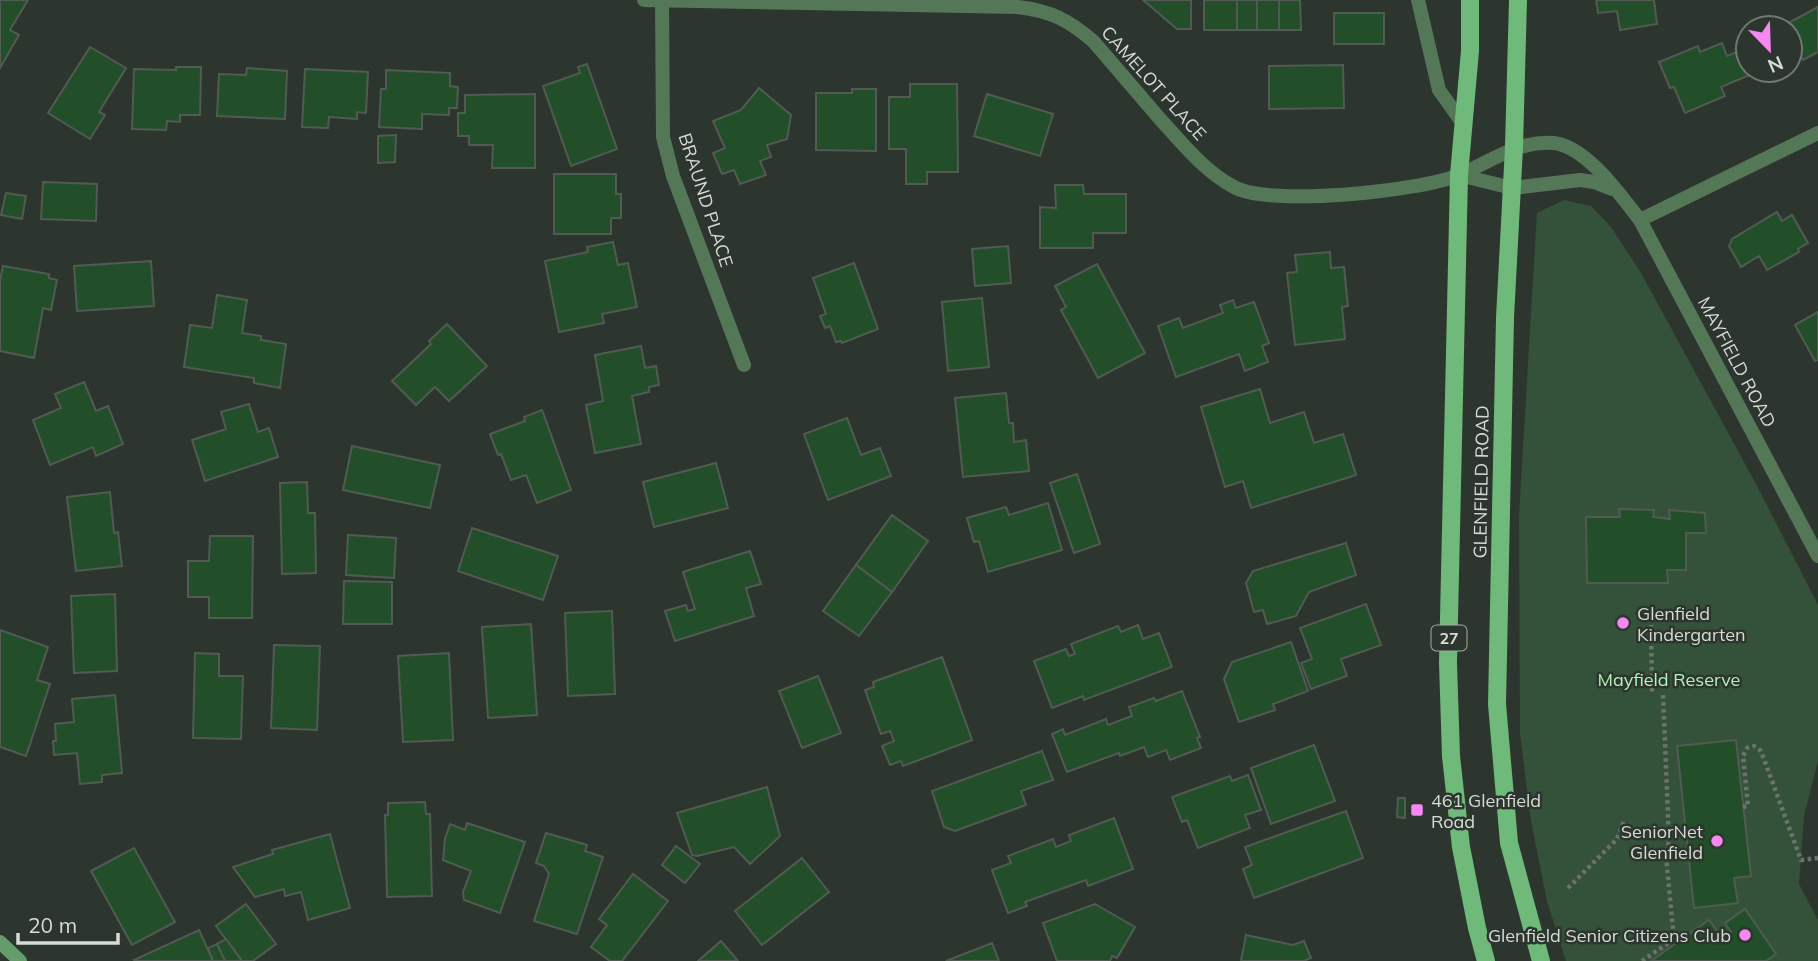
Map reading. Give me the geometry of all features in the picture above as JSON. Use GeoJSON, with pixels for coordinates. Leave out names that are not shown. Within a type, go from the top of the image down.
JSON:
{"type":"FeatureCollection","features":[{"type":"Feature","properties":{"kind":"main road","name":"GLENFIELD ROAD"},"geometry":{"type":"LineString","coordinates":[[1470,0],[1470,51],[1459,175],[1449,677],[1451,756],[1461,847],[1476,928],[1486,961]]}},
{"type":"Feature","properties":{"kind":"main road","name":"GLENFIELD ROAD"},"geometry":{"type":"LineString","coordinates":[[1518,0],[1505,318],[1497,704],[1509,843],[1541,961]]}},
{"type":"Feature","properties":{"kind":"main road"},"geometry":{"type":"LineString","coordinates":[[0,942],[20,961]]}},
{"type":"Feature","properties":{"kind":"street","name":"CAMELOT PLACE"},"geometry":{"type":"LineString","coordinates":[[644,0],[993,6],[1037,10],[1058,16],[1086,35],[1194,156],[1214,174],[1236,188],[1262,196],[1311,197],[1433,184],[1459,175],[1514,147]]}},
{"type":"Feature","properties":{"kind":"street","name":"BRAUND PLACE"},"geometry":{"type":"LineString","coordinates":[[662,0],[663,138],[673,176],[744,365]]}},
{"type":"Feature","properties":{"kind":"street"},"geometry":{"type":"LineString","coordinates":[[1418,0],[1439,90],[1464,125]]}},
{"type":"Feature","properties":{"kind":"street"},"geometry":{"type":"LineString","coordinates":[[1640,220],[1818,133]]}},
{"type":"Feature","properties":{"kind":"street","name":"MAYFIELD ROAD"},"geometry":{"type":"LineString","coordinates":[[1514,147],[1555,143],[1582,156],[1617,191],[1640,220],[1818,556]]}},
{"type":"Feature","properties":{"kind":"street"},"geometry":{"type":"LineString","coordinates":[[1459,175],[1512,188],[1580,180],[1617,191]]}},
{"type":"Feature","properties":{"kind":"path"},"geometry":{"type":"LineString","coordinates":[[1651,625],[1652,694]]}},
{"type":"Feature","properties":{"kind":"path"},"geometry":{"type":"LineString","coordinates":[[1642,961],[1674,939],[1666,856],[1669,841],[1663,693]]}},
{"type":"Feature","properties":{"kind":"path"},"geometry":{"type":"LineString","coordinates":[[1743,807],[1748,806],[1743,755],[1747,748],[1754,746],[1761,751],[1801,859],[1818,858]]}},
{"type":"Feature","properties":{"kind":"path"},"geometry":{"type":"LineString","coordinates":[[1568,888],[1617,839],[1624,821]]}},
{"type":"Feature","properties":{"kind":"green space","name":"Mayfield Reserve"},"geometry":{"type":"Polygon","coordinates":[[[1564,200],[1591,206],[1611,227],[1641,273],[1756,484],[1818,605],[1818,761],[1804,816],[1799,884],[1818,920],[1818,961],[1566,961],[1547,901],[1531,821],[1520,733],[1519,516],[1537,213],[1564,200]]]}},
{"type":"Feature","properties":{"kind":"building"},"geometry":{"type":"Polygon","coordinates":[[[0,0],[28,0],[10,30],[19,35],[0,68],[0,0]]]}},
{"type":"Feature","properties":{"kind":"building"},"geometry":{"type":"Polygon","coordinates":[[[1143,0],[1191,0],[1191,29],[1177,29],[1143,0]]]}},
{"type":"Feature","properties":{"kind":"building"},"geometry":{"type":"Polygon","coordinates":[[[1204,0],[1237,0],[1237,30],[1204,30],[1204,0]]]}},
{"type":"Feature","properties":{"kind":"building"},"geometry":{"type":"Polygon","coordinates":[[[1237,0],[1257,0],[1257,30],[1237,30],[1237,0]]]}},
{"type":"Feature","properties":{"kind":"building"},"geometry":{"type":"Polygon","coordinates":[[[1257,0],[1279,0],[1279,30],[1257,30],[1257,0]]]}},
{"type":"Feature","properties":{"kind":"building"},"geometry":{"type":"Polygon","coordinates":[[[1279,0],[1300,0],[1301,30],[1279,30],[1279,0]]]}},
{"type":"Feature","properties":{"kind":"building"},"geometry":{"type":"Polygon","coordinates":[[[1596,0],[1654,0],[1657,24],[1620,30],[1617,11],[1598,13],[1596,0]]]}},
{"type":"Feature","properties":{"kind":"building"},"geometry":{"type":"Polygon","coordinates":[[[1818,7],[1818,52],[1804,59],[1804,15],[1818,7]]]}},
{"type":"Feature","properties":{"kind":"building"},"geometry":{"type":"Polygon","coordinates":[[[1334,13],[1384,13],[1384,44],[1334,44],[1334,13]]]}},
{"type":"Feature","properties":{"kind":"building"},"geometry":{"type":"Polygon","coordinates":[[[1722,43],[1727,56],[1734,53],[1734,82],[1721,87],[1725,96],[1685,113],[1659,62],[1698,46],[1700,52],[1722,43]]]}},
{"type":"Feature","properties":{"kind":"building"},"geometry":{"type":"Polygon","coordinates":[[[90,47],[126,68],[99,112],[105,115],[90,139],[48,113],[90,47]]]}},
{"type":"Feature","properties":{"kind":"building"},"geometry":{"type":"Polygon","coordinates":[[[587,64],[617,149],[571,166],[543,86],[580,73],[578,67],[587,64]]]}},
{"type":"Feature","properties":{"kind":"building"},"geometry":{"type":"Polygon","coordinates":[[[1343,65],[1344,108],[1269,109],[1269,66],[1343,65]]]}},
{"type":"Feature","properties":{"kind":"building"},"geometry":{"type":"Polygon","coordinates":[[[176,67],[201,67],[200,115],[180,115],[180,122],[167,121],[166,130],[132,129],[134,69],[176,70],[176,67]]]}},
{"type":"Feature","properties":{"kind":"building"},"geometry":{"type":"Polygon","coordinates":[[[247,68],[287,71],[285,119],[217,116],[219,74],[246,75],[247,68]]]}},
{"type":"Feature","properties":{"kind":"building"},"geometry":{"type":"Polygon","coordinates":[[[305,69],[368,72],[366,113],[357,112],[357,119],[329,117],[328,128],[302,127],[305,69]]]}},
{"type":"Feature","properties":{"kind":"building"},"geometry":{"type":"Polygon","coordinates":[[[386,70],[450,73],[450,86],[458,87],[457,108],[449,108],[449,115],[422,114],[422,129],[379,127],[381,89],[386,89],[386,70]]]}},
{"type":"Feature","properties":{"kind":"building"},"geometry":{"type":"Polygon","coordinates":[[[910,84],[957,84],[958,172],[927,172],[927,184],[906,184],[906,149],[889,149],[889,97],[910,97],[910,84]]]}},
{"type":"Feature","properties":{"kind":"building"},"geometry":{"type":"Polygon","coordinates":[[[759,88],[791,115],[787,139],[767,145],[771,157],[760,161],[766,175],[740,184],[734,170],[722,174],[713,153],[725,148],[713,121],[741,110],[759,88]]]}},
{"type":"Feature","properties":{"kind":"building"},"geometry":{"type":"Polygon","coordinates":[[[852,89],[876,89],[876,151],[816,150],[816,93],[852,93],[852,89]]]}},
{"type":"Feature","properties":{"kind":"building"},"geometry":{"type":"Polygon","coordinates":[[[535,94],[535,168],[492,168],[493,145],[469,145],[469,136],[458,136],[458,113],[465,113],[465,95],[535,94]]]}},
{"type":"Feature","properties":{"kind":"building"},"geometry":{"type":"Polygon","coordinates":[[[987,94],[1053,114],[1040,156],[974,136],[987,94]]]}},
{"type":"Feature","properties":{"kind":"building"},"geometry":{"type":"Polygon","coordinates":[[[396,135],[395,162],[378,163],[378,136],[396,135]]]}},
{"type":"Feature","properties":{"kind":"building"},"geometry":{"type":"Polygon","coordinates":[[[554,174],[616,174],[616,194],[621,194],[621,218],[611,218],[611,234],[554,234],[554,174]]]}},
{"type":"Feature","properties":{"kind":"building"},"geometry":{"type":"Polygon","coordinates":[[[43,182],[97,184],[96,221],[41,219],[43,182]]]}},
{"type":"Feature","properties":{"kind":"building"},"geometry":{"type":"Polygon","coordinates":[[[1055,185],[1083,185],[1084,194],[1126,194],[1126,233],[1093,233],[1093,248],[1040,248],[1040,207],[1056,208],[1055,185]]]}},
{"type":"Feature","properties":{"kind":"building"},"geometry":{"type":"Polygon","coordinates":[[[6,193],[26,196],[22,219],[1,215],[6,193]]]}},
{"type":"Feature","properties":{"kind":"building"},"geometry":{"type":"Polygon","coordinates":[[[1777,212],[1782,221],[1792,215],[1808,243],[1798,249],[1799,252],[1767,270],[1759,256],[1741,267],[1729,246],[1732,239],[1777,212]]]}},
{"type":"Feature","properties":{"kind":"building"},"geometry":{"type":"Polygon","coordinates":[[[613,242],[618,265],[628,263],[637,307],[602,314],[604,323],[559,332],[545,261],[588,252],[587,247],[613,242]]]}},
{"type":"Feature","properties":{"kind":"building"},"geometry":{"type":"Polygon","coordinates":[[[1008,246],[1011,283],[975,286],[972,249],[1008,246]]]}},
{"type":"Feature","properties":{"kind":"building"},"geometry":{"type":"Polygon","coordinates":[[[1330,252],[1331,268],[1344,267],[1348,306],[1342,307],[1345,339],[1295,345],[1287,273],[1297,272],[1295,255],[1330,252]]]}},
{"type":"Feature","properties":{"kind":"building"},"geometry":{"type":"Polygon","coordinates":[[[151,261],[154,306],[77,311],[74,266],[151,261]]]}},
{"type":"Feature","properties":{"kind":"building"},"geometry":{"type":"Polygon","coordinates":[[[854,263],[878,329],[842,343],[836,342],[830,326],[825,328],[820,316],[826,314],[813,278],[854,263]]]}},
{"type":"Feature","properties":{"kind":"building"},"geometry":{"type":"Polygon","coordinates":[[[1097,264],[1145,353],[1098,378],[1061,310],[1066,307],[1055,286],[1097,264]]]}},
{"type":"Feature","properties":{"kind":"building"},"geometry":{"type":"Polygon","coordinates":[[[3,266],[49,274],[49,278],[57,280],[51,310],[43,308],[34,358],[0,351],[0,281],[3,266]]]}},
{"type":"Feature","properties":{"kind":"building"},"geometry":{"type":"Polygon","coordinates":[[[217,295],[247,300],[242,333],[261,336],[261,340],[286,344],[280,388],[254,383],[254,378],[184,367],[190,325],[212,328],[217,295]]]}},
{"type":"Feature","properties":{"kind":"building"},"geometry":{"type":"Polygon","coordinates":[[[982,298],[989,367],[948,371],[942,302],[982,298]]]}},
{"type":"Feature","properties":{"kind":"building"},"geometry":{"type":"Polygon","coordinates":[[[1233,300],[1236,308],[1254,302],[1269,343],[1262,346],[1268,362],[1245,371],[1239,354],[1176,377],[1158,326],[1179,318],[1183,328],[1223,313],[1220,305],[1233,300]]]}},
{"type":"Feature","properties":{"kind":"building"},"geometry":{"type":"Polygon","coordinates":[[[1818,312],[1818,360],[1815,361],[1795,325],[1818,312]]]}},
{"type":"Feature","properties":{"kind":"building"},"geometry":{"type":"Polygon","coordinates":[[[447,324],[487,366],[449,401],[435,387],[416,405],[392,381],[431,344],[429,341],[447,324]]]}},
{"type":"Feature","properties":{"kind":"building"},"geometry":{"type":"Polygon","coordinates":[[[641,346],[645,368],[656,366],[659,385],[649,387],[649,392],[632,396],[641,444],[595,453],[586,405],[603,401],[595,355],[641,346]]]}},
{"type":"Feature","properties":{"kind":"building"},"geometry":{"type":"Polygon","coordinates":[[[84,382],[96,411],[108,406],[123,444],[96,456],[93,447],[50,465],[33,420],[61,408],[55,394],[84,382]]]}},
{"type":"Feature","properties":{"kind":"building"},"geometry":{"type":"Polygon","coordinates":[[[1260,389],[1270,423],[1304,412],[1314,443],[1343,434],[1356,475],[1251,508],[1243,481],[1225,487],[1201,407],[1260,389]]]}},
{"type":"Feature","properties":{"kind":"building"},"geometry":{"type":"Polygon","coordinates":[[[1006,393],[1014,442],[1026,440],[1029,471],[963,477],[955,398],[1006,393]]]}},
{"type":"Feature","properties":{"kind":"building"},"geometry":{"type":"Polygon","coordinates":[[[249,404],[258,432],[269,428],[278,457],[205,481],[192,440],[226,429],[221,412],[249,404]]]}},
{"type":"Feature","properties":{"kind":"building"},"geometry":{"type":"Polygon","coordinates":[[[542,410],[571,490],[537,503],[526,475],[511,480],[490,434],[525,421],[524,417],[542,410]]]}},
{"type":"Feature","properties":{"kind":"building"},"geometry":{"type":"Polygon","coordinates":[[[847,418],[861,455],[880,448],[891,476],[828,500],[804,434],[847,418]]]}},
{"type":"Feature","properties":{"kind":"building"},"geometry":{"type":"Polygon","coordinates":[[[352,446],[440,465],[430,508],[343,490],[352,446]]]}},
{"type":"Feature","properties":{"kind":"building"},"geometry":{"type":"Polygon","coordinates":[[[716,463],[728,508],[654,527],[643,482],[716,463]]]}},
{"type":"Feature","properties":{"kind":"building"},"geometry":{"type":"Polygon","coordinates":[[[1077,474],[1100,544],[1074,553],[1050,483],[1077,474]]]}},
{"type":"Feature","properties":{"kind":"building"},"geometry":{"type":"Polygon","coordinates":[[[307,482],[308,513],[315,513],[316,573],[282,574],[280,483],[307,482]]]}},
{"type":"Feature","properties":{"kind":"building"},"geometry":{"type":"Polygon","coordinates":[[[110,492],[114,533],[118,532],[122,566],[76,571],[67,497],[110,492]]]}},
{"type":"Feature","properties":{"kind":"building"},"geometry":{"type":"Polygon","coordinates":[[[1048,503],[1062,550],[988,572],[979,541],[974,542],[967,518],[1006,507],[1009,515],[1048,503]]]}},
{"type":"Feature","properties":{"kind":"building","name":"Glenfield Kindergarten"},"geometry":{"type":"Polygon","coordinates":[[[1619,509],[1654,510],[1653,517],[1670,519],[1669,510],[1705,513],[1706,533],[1686,533],[1686,570],[1667,570],[1668,583],[1587,583],[1586,517],[1620,517],[1619,509]]]}},
{"type":"Feature","properties":{"kind":"building"},"geometry":{"type":"Polygon","coordinates":[[[892,515],[928,541],[892,592],[856,565],[892,515]]]}},
{"type":"Feature","properties":{"kind":"building"},"geometry":{"type":"Polygon","coordinates":[[[472,528],[558,556],[543,600],[458,571],[472,528]]]}},
{"type":"Feature","properties":{"kind":"building"},"geometry":{"type":"Polygon","coordinates":[[[348,535],[396,538],[394,578],[346,575],[348,535]]]}},
{"type":"Feature","properties":{"kind":"building"},"geometry":{"type":"Polygon","coordinates":[[[210,536],[253,536],[252,618],[209,618],[209,597],[188,597],[188,561],[209,561],[210,536]]]}},
{"type":"Feature","properties":{"kind":"building"},"geometry":{"type":"Polygon","coordinates":[[[1346,543],[1356,575],[1309,592],[1296,616],[1267,624],[1263,610],[1254,612],[1246,583],[1253,571],[1346,543]]]}},
{"type":"Feature","properties":{"kind":"building"},"geometry":{"type":"Polygon","coordinates":[[[750,551],[761,584],[746,588],[754,616],[675,641],[665,611],[686,605],[688,611],[695,609],[683,572],[750,551]]]}},
{"type":"Feature","properties":{"kind":"building"},"geometry":{"type":"Polygon","coordinates":[[[856,565],[892,592],[859,636],[823,611],[856,565]]]}},
{"type":"Feature","properties":{"kind":"building"},"geometry":{"type":"Polygon","coordinates":[[[344,581],[392,582],[392,624],[343,624],[344,581]]]}},
{"type":"Feature","properties":{"kind":"building"},"geometry":{"type":"Polygon","coordinates":[[[115,594],[117,671],[74,673],[71,596],[115,594]]]}},
{"type":"Feature","properties":{"kind":"building"},"geometry":{"type":"Polygon","coordinates":[[[1366,604],[1381,645],[1341,659],[1347,676],[1311,689],[1301,663],[1312,659],[1300,628],[1366,604]]]}},
{"type":"Feature","properties":{"kind":"building"},"geometry":{"type":"Polygon","coordinates":[[[612,611],[615,694],[568,696],[565,613],[612,611]]]}},
{"type":"Feature","properties":{"kind":"building"},"geometry":{"type":"Polygon","coordinates":[[[531,624],[537,715],[488,718],[482,627],[531,624]]]}},
{"type":"Feature","properties":{"kind":"building"},"geometry":{"type":"Polygon","coordinates":[[[1138,625],[1143,639],[1159,633],[1172,667],[1084,700],[1083,696],[1052,708],[1034,661],[1066,649],[1069,656],[1075,654],[1071,644],[1118,626],[1121,632],[1138,625]]]}},
{"type":"Feature","properties":{"kind":"building"},"geometry":{"type":"Polygon","coordinates":[[[0,630],[48,647],[37,680],[50,684],[26,756],[0,747],[0,630]]]}},
{"type":"Feature","properties":{"kind":"building"},"geometry":{"type":"Polygon","coordinates":[[[1291,642],[1308,691],[1273,704],[1275,710],[1239,722],[1224,679],[1232,662],[1291,642]]]}},
{"type":"Feature","properties":{"kind":"building"},"geometry":{"type":"Polygon","coordinates":[[[274,645],[320,646],[317,730],[271,728],[274,645]]]}},
{"type":"Feature","properties":{"kind":"building"},"geometry":{"type":"Polygon","coordinates":[[[195,653],[219,654],[219,676],[243,676],[241,739],[193,738],[195,653]]]}},
{"type":"Feature","properties":{"kind":"building"},"geometry":{"type":"Polygon","coordinates":[[[449,653],[453,740],[403,742],[398,656],[449,653]]]}},
{"type":"Feature","properties":{"kind":"building"},"geometry":{"type":"Polygon","coordinates":[[[942,657],[972,740],[903,766],[901,761],[890,765],[882,746],[894,741],[890,731],[881,734],[865,690],[874,687],[873,682],[942,657]]]}},
{"type":"Feature","properties":{"kind":"building"},"geometry":{"type":"Polygon","coordinates":[[[818,676],[841,733],[802,748],[779,691],[818,676]]]}},
{"type":"Feature","properties":{"kind":"building"},"geometry":{"type":"Polygon","coordinates":[[[1182,691],[1200,737],[1197,738],[1201,748],[1170,760],[1166,750],[1148,757],[1144,747],[1067,772],[1052,734],[1063,729],[1065,735],[1106,719],[1108,725],[1132,716],[1129,707],[1182,691]]]}},
{"type":"Feature","properties":{"kind":"building"},"geometry":{"type":"Polygon","coordinates":[[[115,695],[122,773],[102,775],[102,782],[80,784],[77,753],[54,755],[55,724],[74,722],[72,699],[115,695]]]}},
{"type":"Feature","properties":{"kind":"building","name":"SeniorNet Glenfield"},"geometry":{"type":"Polygon","coordinates":[[[1736,740],[1751,876],[1734,878],[1738,903],[1694,908],[1677,746],[1736,740]]]}},
{"type":"Feature","properties":{"kind":"building"},"geometry":{"type":"Polygon","coordinates":[[[1314,745],[1335,801],[1271,824],[1251,768],[1314,745]]]}},
{"type":"Feature","properties":{"kind":"building"},"geometry":{"type":"Polygon","coordinates":[[[1042,751],[1053,780],[1021,791],[1026,805],[955,831],[944,827],[932,791],[1042,751]]]}},
{"type":"Feature","properties":{"kind":"building"},"geometry":{"type":"Polygon","coordinates":[[[1248,775],[1261,810],[1245,815],[1250,828],[1198,848],[1187,820],[1182,822],[1172,797],[1230,776],[1232,781],[1248,775]]]}},
{"type":"Feature","properties":{"kind":"building"},"geometry":{"type":"Polygon","coordinates":[[[767,787],[780,836],[750,864],[734,847],[692,855],[677,813],[767,787]]]}},
{"type":"Feature","properties":{"kind":"building"},"geometry":{"type":"Polygon","coordinates":[[[1398,798],[1405,798],[1405,818],[1397,817],[1398,798]]]}},
{"type":"Feature","properties":{"kind":"building"},"geometry":{"type":"Polygon","coordinates":[[[425,802],[426,814],[430,814],[432,896],[387,897],[385,815],[388,815],[388,803],[425,802]]]}},
{"type":"Feature","properties":{"kind":"building"},"geometry":{"type":"Polygon","coordinates":[[[1346,811],[1363,858],[1254,898],[1243,869],[1252,865],[1245,847],[1346,811]]]}},
{"type":"Feature","properties":{"kind":"building"},"geometry":{"type":"Polygon","coordinates":[[[1114,818],[1133,869],[1088,886],[1086,880],[1025,902],[1027,906],[1008,913],[992,870],[1011,863],[1008,856],[1053,839],[1056,847],[1071,841],[1069,835],[1114,818]]]}},
{"type":"Feature","properties":{"kind":"building"},"geometry":{"type":"Polygon","coordinates":[[[467,823],[525,842],[500,913],[464,900],[463,892],[471,871],[443,860],[450,824],[465,830],[467,823]]]}},
{"type":"Feature","properties":{"kind":"building"},"geometry":{"type":"Polygon","coordinates":[[[546,833],[587,845],[585,851],[603,857],[577,934],[534,921],[549,874],[544,866],[536,863],[546,833]]]}},
{"type":"Feature","properties":{"kind":"building"},"geometry":{"type":"Polygon","coordinates":[[[330,834],[350,908],[308,920],[301,892],[285,896],[284,889],[255,897],[233,867],[273,854],[272,850],[330,834]]]}},
{"type":"Feature","properties":{"kind":"building"},"geometry":{"type":"Polygon","coordinates":[[[676,846],[700,864],[685,883],[662,865],[676,846]]]}},
{"type":"Feature","properties":{"kind":"building"},"geometry":{"type":"Polygon","coordinates":[[[134,848],[175,922],[132,945],[91,871],[134,848]]]}},
{"type":"Feature","properties":{"kind":"building"},"geometry":{"type":"Polygon","coordinates":[[[802,858],[829,892],[762,945],[735,911],[802,858]]]}},
{"type":"Feature","properties":{"kind":"building"},"geometry":{"type":"Polygon","coordinates":[[[633,874],[668,901],[622,961],[610,961],[591,947],[607,925],[599,919],[633,874]]]}},
{"type":"Feature","properties":{"kind":"building"},"geometry":{"type":"Polygon","coordinates":[[[246,904],[276,944],[253,961],[242,961],[216,926],[246,904]]]}},
{"type":"Feature","properties":{"kind":"building"},"geometry":{"type":"Polygon","coordinates":[[[1095,904],[1135,927],[1117,958],[1112,956],[1110,961],[1057,961],[1043,923],[1095,904]]]}},
{"type":"Feature","properties":{"kind":"building","name":"Glenfield Senior Citizens Club"},"geometry":{"type":"Polygon","coordinates":[[[1745,909],[1776,954],[1766,961],[1651,961],[1709,920],[1722,938],[1731,932],[1725,923],[1745,909]]]}},
{"type":"Feature","properties":{"kind":"building"},"geometry":{"type":"Polygon","coordinates":[[[199,930],[213,961],[134,960],[199,930]]]}},
{"type":"Feature","properties":{"kind":"building"},"geometry":{"type":"Polygon","coordinates":[[[1246,935],[1293,945],[1304,941],[1311,958],[1304,961],[1241,961],[1246,935]]]}},
{"type":"Feature","properties":{"kind":"building"},"geometry":{"type":"Polygon","coordinates":[[[226,939],[242,961],[225,961],[217,944],[226,939]]]}},
{"type":"Feature","properties":{"kind":"building"},"geometry":{"type":"Polygon","coordinates":[[[721,941],[738,961],[698,961],[721,941]]]}},
{"type":"Feature","properties":{"kind":"building"},"geometry":{"type":"Polygon","coordinates":[[[992,943],[999,961],[946,961],[992,943]]]}},
{"type":"Feature","properties":{"kind":"building"},"geometry":{"type":"Polygon","coordinates":[[[217,944],[225,961],[213,961],[208,948],[217,944]]]}},
{"type":"Feature","properties":{"kind":"place","name":"Glenfield Kindergarten"},"geometry":{"type":"Point","coordinates":[1623,623]}},
{"type":"Feature","properties":{"kind":"place","name":"461 Glenfield Road"},"geometry":{"type":"Point","coordinates":[1417,810]}},
{"type":"Feature","properties":{"kind":"place","name":"SeniorNet Glenfield"},"geometry":{"type":"Point","coordinates":[1717,841]}},
{"type":"Feature","properties":{"kind":"place","name":"Glenfield Senior Citizens Club"},"geometry":{"type":"Point","coordinates":[1745,935]}}]}
